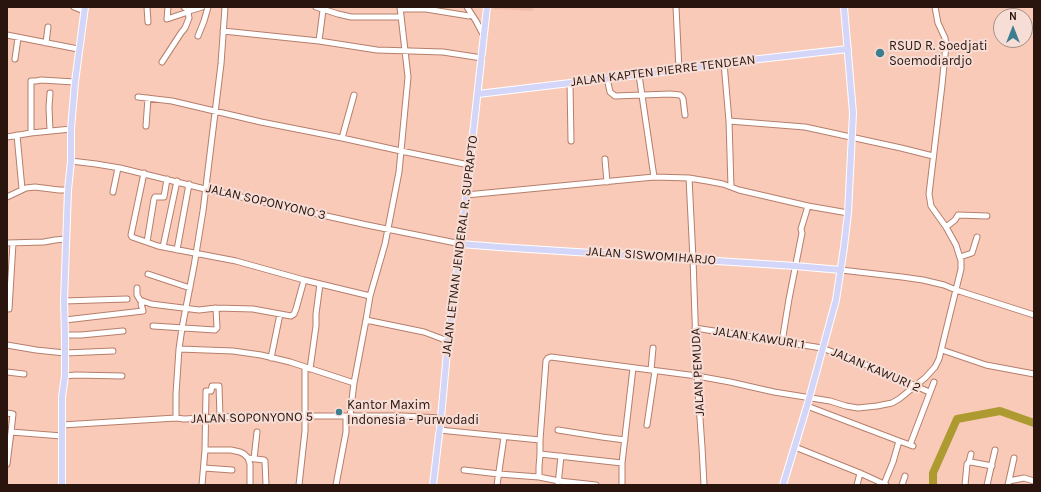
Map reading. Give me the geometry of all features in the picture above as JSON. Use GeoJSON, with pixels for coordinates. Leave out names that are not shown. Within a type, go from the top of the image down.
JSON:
{"type":"FeatureCollection","features":[{"type":"Feature","properties":{"kind":"main road","name":"JALAN LETNAN JENDERAL R. SUPRAPTO"},"geometry":{"type":"LineString","coordinates":[[433,485],[448,341],[461,244],[487,7]]}},
{"type":"Feature","properties":{"kind":"main road"},"geometry":{"type":"LineString","coordinates":[[784,485],[836,300],[841,270],[848,213],[854,114],[844,7]]}},
{"type":"Feature","properties":{"kind":"main road"},"geometry":{"type":"LineString","coordinates":[[62,485],[62,398],[65,353],[64,301],[68,190],[75,82],[84,9]]}},
{"type":"Feature","properties":{"kind":"main road","name":"JALAN KAPTEN PIERRE TENDEAN"},"geometry":{"type":"LineString","coordinates":[[478,94],[848,49]]}},
{"type":"Feature","properties":{"kind":"main road","name":"JALAN SISWOMIHARJO"},"geometry":{"type":"LineString","coordinates":[[461,244],[841,270]]}},
{"type":"Feature","properties":{"kind":"street"},"geometry":{"type":"LineString","coordinates":[[74,7],[84,9]]}},
{"type":"Feature","properties":{"kind":"street"},"geometry":{"type":"LineString","coordinates":[[147,7],[148,22]]}},
{"type":"Feature","properties":{"kind":"street"},"geometry":{"type":"LineString","coordinates":[[168,7],[167,19],[202,7]]}},
{"type":"Feature","properties":{"kind":"street"},"geometry":{"type":"LineString","coordinates":[[162,62],[185,28],[189,18],[188,11],[184,7]]}},
{"type":"Feature","properties":{"kind":"street"},"geometry":{"type":"LineString","coordinates":[[198,36],[208,7]]}},
{"type":"Feature","properties":{"kind":"street"},"geometry":{"type":"LineString","coordinates":[[176,418],[179,348],[203,212],[224,32],[225,7]]}},
{"type":"Feature","properties":{"kind":"street"},"geometry":{"type":"LineString","coordinates":[[316,7],[351,17],[401,17]]}},
{"type":"Feature","properties":{"kind":"street"},"geometry":{"type":"LineString","coordinates":[[467,7],[484,37]]}},
{"type":"Feature","properties":{"kind":"street"},"geometry":{"type":"LineString","coordinates":[[676,7],[679,70]]}},
{"type":"Feature","properties":{"kind":"street"},"geometry":{"type":"LineString","coordinates":[[539,477],[540,440],[546,360],[551,357],[697,376],[774,392],[830,401],[858,408],[884,405],[899,399],[925,378],[939,359],[942,350],[961,269],[960,257],[956,245],[946,227],[931,206],[928,194],[946,45],[945,38],[938,23],[935,7]]}},
{"type":"Feature","properties":{"kind":"street"},"geometry":{"type":"LineString","coordinates":[[336,485],[370,296],[385,244],[402,152],[408,77],[400,8],[469,16],[472,15]]}},
{"type":"Feature","properties":{"kind":"street"},"geometry":{"type":"LineString","coordinates":[[319,41],[323,10]]}},
{"type":"Feature","properties":{"kind":"street"},"geometry":{"type":"LineString","coordinates":[[46,43],[48,27]]}},
{"type":"Feature","properties":{"kind":"street"},"geometry":{"type":"LineString","coordinates":[[224,32],[319,41],[377,50],[443,52],[482,58]]}},
{"type":"Feature","properties":{"kind":"street"},"geometry":{"type":"LineString","coordinates":[[7,36],[78,50]]}},
{"type":"Feature","properties":{"kind":"street"},"geometry":{"type":"LineString","coordinates":[[15,59],[18,38]]}},
{"type":"Feature","properties":{"kind":"street"},"geometry":{"type":"LineString","coordinates":[[724,63],[729,121],[731,187]]}},
{"type":"Feature","properties":{"kind":"street"},"geometry":{"type":"LineString","coordinates":[[639,75],[654,177]]}},
{"type":"Feature","properties":{"kind":"street"},"geometry":{"type":"LineString","coordinates":[[607,78],[610,92],[615,96],[680,95],[683,99],[685,115]]}},
{"type":"Feature","properties":{"kind":"street"},"geometry":{"type":"LineString","coordinates":[[31,133],[31,81],[40,80],[75,82]]}},
{"type":"Feature","properties":{"kind":"street"},"geometry":{"type":"LineString","coordinates":[[570,83],[571,141]]}},
{"type":"Feature","properties":{"kind":"street"},"geometry":{"type":"LineString","coordinates":[[50,94],[50,131]]}},
{"type":"Feature","properties":{"kind":"street"},"geometry":{"type":"LineString","coordinates":[[342,138],[354,95]]}},
{"type":"Feature","properties":{"kind":"street"},"geometry":{"type":"LineString","coordinates":[[138,97],[172,102],[469,165]]}},
{"type":"Feature","properties":{"kind":"street"},"geometry":{"type":"LineString","coordinates":[[146,126],[148,98]]}},
{"type":"Feature","properties":{"kind":"street"},"geometry":{"type":"LineString","coordinates":[[729,121],[805,127],[933,156]]}},
{"type":"Feature","properties":{"kind":"street"},"geometry":{"type":"LineString","coordinates":[[7,136],[71,130]]}},
{"type":"Feature","properties":{"kind":"street"},"geometry":{"type":"LineString","coordinates":[[17,135],[22,189]]}},
{"type":"Feature","properties":{"kind":"street"},"geometry":{"type":"LineString","coordinates":[[604,159],[607,182]]}},
{"type":"Feature","properties":{"kind":"street","name":"JALAN SOPONYONO 3"},"geometry":{"type":"LineString","coordinates":[[71,161],[118,168],[461,244]]}},
{"type":"Feature","properties":{"kind":"street"},"geometry":{"type":"LineString","coordinates":[[113,192],[118,168]]}},
{"type":"Feature","properties":{"kind":"street"},"geometry":{"type":"LineString","coordinates":[[144,174],[131,235],[132,237],[163,247],[236,261],[370,296]]}},
{"type":"Feature","properties":{"kind":"street"},"geometry":{"type":"LineString","coordinates":[[466,195],[654,177],[689,178],[708,181],[808,206],[848,213]]}},
{"type":"Feature","properties":{"kind":"street","name":"JALAN PEMUDA"},"geometry":{"type":"LineString","coordinates":[[689,178],[697,376],[704,485]]}},
{"type":"Feature","properties":{"kind":"street"},"geometry":{"type":"LineString","coordinates":[[146,242],[154,199],[155,197],[164,197],[168,179]]}},
{"type":"Feature","properties":{"kind":"street"},"geometry":{"type":"LineString","coordinates":[[163,247],[177,181]]}},
{"type":"Feature","properties":{"kind":"street"},"geometry":{"type":"LineString","coordinates":[[177,250],[189,184]]}},
{"type":"Feature","properties":{"kind":"street"},"geometry":{"type":"LineString","coordinates":[[7,197],[26,188],[35,187],[68,190]]}},
{"type":"Feature","properties":{"kind":"street"},"geometry":{"type":"LineString","coordinates":[[782,342],[802,233],[801,229],[808,206]]}},
{"type":"Feature","properties":{"kind":"street"},"geometry":{"type":"LineString","coordinates":[[946,227],[955,220],[958,214],[987,216]]}},
{"type":"Feature","properties":{"kind":"street"},"geometry":{"type":"LineString","coordinates":[[960,257],[972,253],[977,237]]}},
{"type":"Feature","properties":{"kind":"street"},"geometry":{"type":"LineString","coordinates":[[7,243],[44,242],[66,239]]}},
{"type":"Feature","properties":{"kind":"street"},"geometry":{"type":"LineString","coordinates":[[9,309],[13,243]]}},
{"type":"Feature","properties":{"kind":"street"},"geometry":{"type":"LineString","coordinates":[[841,270],[924,280],[944,285],[1034,315]]}},
{"type":"Feature","properties":{"kind":"street"},"geometry":{"type":"LineString","coordinates":[[148,274],[190,288]]}},
{"type":"Feature","properties":{"kind":"street"},"geometry":{"type":"LineString","coordinates":[[137,288],[137,295],[139,298],[144,302],[152,304],[199,310],[216,308],[253,309],[291,316],[294,314],[296,309],[304,280]]}},
{"type":"Feature","properties":{"kind":"street"},"geometry":{"type":"LineString","coordinates":[[299,485],[305,431],[308,368],[316,326],[320,284]]}},
{"type":"Feature","properties":{"kind":"street"},"geometry":{"type":"LineString","coordinates":[[64,301],[128,299]]}},
{"type":"Feature","properties":{"kind":"street"},"geometry":{"type":"LineString","coordinates":[[65,320],[142,311],[141,304],[144,302]]}},
{"type":"Feature","properties":{"kind":"street"},"geometry":{"type":"LineString","coordinates":[[153,326],[216,330],[216,308]]}},
{"type":"Feature","properties":{"kind":"street"},"geometry":{"type":"LineString","coordinates":[[271,358],[280,314]]}},
{"type":"Feature","properties":{"kind":"street"},"geometry":{"type":"LineString","coordinates":[[366,320],[424,332],[448,341]]}},
{"type":"Feature","properties":{"kind":"street","name":"JALAN KAWURI 1"},"geometry":{"type":"LineString","coordinates":[[695,328],[822,348]]}},
{"type":"Feature","properties":{"kind":"street"},"geometry":{"type":"LineString","coordinates":[[65,335],[123,331]]}},
{"type":"Feature","properties":{"kind":"street"},"geometry":{"type":"LineString","coordinates":[[7,345],[65,353],[113,351]]}},
{"type":"Feature","properties":{"kind":"street"},"geometry":{"type":"LineString","coordinates":[[179,348],[233,351],[271,358],[354,383]]}},
{"type":"Feature","properties":{"kind":"street"},"geometry":{"type":"LineString","coordinates":[[647,425],[653,370],[653,348]]}},
{"type":"Feature","properties":{"kind":"street","name":"JALAN KAWURI 2"},"geometry":{"type":"LineString","coordinates":[[822,348],[878,369],[930,392]]}},
{"type":"Feature","properties":{"kind":"street"},"geometry":{"type":"LineString","coordinates":[[942,350],[986,365],[1034,374]]}},
{"type":"Feature","properties":{"kind":"street"},"geometry":{"type":"LineString","coordinates":[[622,485],[622,464],[633,368]]}},
{"type":"Feature","properties":{"kind":"street"},"geometry":{"type":"LineString","coordinates":[[7,372],[24,374]]}},
{"type":"Feature","properties":{"kind":"street"},"geometry":{"type":"LineString","coordinates":[[64,376],[122,376]]}},
{"type":"Feature","properties":{"kind":"street"},"geometry":{"type":"LineString","coordinates":[[807,406],[911,445],[934,382]]}},
{"type":"Feature","properties":{"kind":"street"},"geometry":{"type":"LineString","coordinates":[[202,485],[204,468],[206,391],[212,391],[212,386],[219,386],[220,417]]}},
{"type":"Feature","properties":{"kind":"street"},"geometry":{"type":"LineString","coordinates":[[7,413],[13,414],[7,464]]}},
{"type":"Feature","properties":{"kind":"street","name":"JALAN SOPONYONO 5"},"geometry":{"type":"LineString","coordinates":[[62,425],[176,418],[220,417],[402,416],[441,418]]}},
{"type":"Feature","properties":{"kind":"street"},"geometry":{"type":"LineString","coordinates":[[439,430],[540,440]]}},
{"type":"Feature","properties":{"kind":"street"},"geometry":{"type":"LineString","coordinates":[[558,430],[625,440]]}},
{"type":"Feature","properties":{"kind":"street"},"geometry":{"type":"LineString","coordinates":[[11,432],[62,436]]}},
{"type":"Feature","properties":{"kind":"street"},"geometry":{"type":"LineString","coordinates":[[250,485],[250,464],[257,432]]}},
{"type":"Feature","properties":{"kind":"street"},"geometry":{"type":"LineString","coordinates":[[498,485],[504,437]]}},
{"type":"Feature","properties":{"kind":"street"},"geometry":{"type":"LineString","coordinates":[[795,447],[860,473],[874,482],[885,484],[899,441]]}},
{"type":"Feature","properties":{"kind":"street"},"geometry":{"type":"LineString","coordinates":[[204,450],[231,450],[240,452],[251,458],[264,460],[266,485]]}},
{"type":"Feature","properties":{"kind":"street"},"geometry":{"type":"LineString","coordinates":[[987,485],[995,450]]}},
{"type":"Feature","properties":{"kind":"street"},"geometry":{"type":"LineString","coordinates":[[540,454],[622,464]]}},
{"type":"Feature","properties":{"kind":"street"},"geometry":{"type":"LineString","coordinates":[[965,485],[967,464],[970,462],[971,454]]}},
{"type":"Feature","properties":{"kind":"street"},"geometry":{"type":"LineString","coordinates":[[558,483],[561,456]]}},
{"type":"Feature","properties":{"kind":"street"},"geometry":{"type":"LineString","coordinates":[[1008,483],[1014,458]]}},
{"type":"Feature","properties":{"kind":"street"},"geometry":{"type":"LineString","coordinates":[[970,462],[992,466]]}},
{"type":"Feature","properties":{"kind":"street"},"geometry":{"type":"LineString","coordinates":[[204,468],[232,470]]}},
{"type":"Feature","properties":{"kind":"street"},"geometry":{"type":"LineString","coordinates":[[464,470],[539,477],[558,483],[596,485]]}},
{"type":"Feature","properties":{"kind":"street"},"geometry":{"type":"LineString","coordinates":[[857,485],[860,473]]}},
{"type":"Feature","properties":{"kind":"street"},"geometry":{"type":"LineString","coordinates":[[902,485],[905,476]]}},
{"type":"Feature","properties":{"kind":"street"},"geometry":{"type":"LineString","coordinates":[[1008,483],[1024,478],[1034,480]]}},
{"type":"Feature","properties":{"kind":"shaded area"},"geometry":{"type":"Polygon","coordinates":[[[494,7],[533,7],[533,11],[494,9],[494,7]]]}},
{"type":"Feature","properties":{"kind":"waterway"},"geometry":{"type":"LineString","coordinates":[[933,485],[933,473],[957,419],[1000,411],[1034,423]]}},
{"type":"Feature","properties":{"kind":"place","name":"RSUD R. Soedjati Soemodiardjo"},"geometry":{"type":"Point","coordinates":[880,53]}},
{"type":"Feature","properties":{"kind":"place","name":"Kantor Maxim Indonesia - Purwodadi"},"geometry":{"type":"Point","coordinates":[339,412]}}]}
